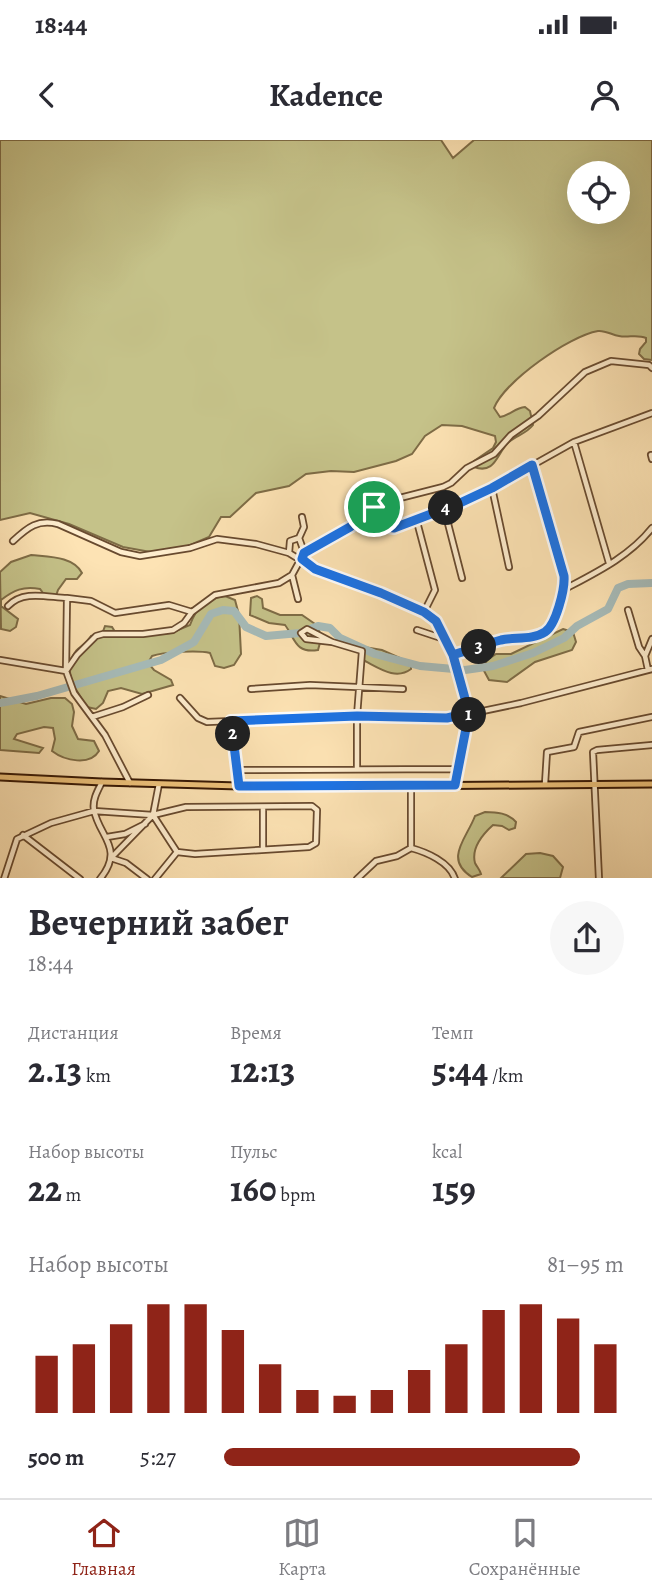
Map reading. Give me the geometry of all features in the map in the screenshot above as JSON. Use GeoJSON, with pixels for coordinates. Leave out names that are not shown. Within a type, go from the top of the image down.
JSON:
{"type":"FeatureCollection","features":[{"type":"Feature","properties":{"kind":"main road"},"geometry":{"type":"LineString","coordinates":[[0,777],[239,786],[652,784]]}},
{"type":"Feature","properties":{"kind":"street"},"geometry":{"type":"LineString","coordinates":[[304,553],[350,527],[374,507],[451,484],[467,468],[494,454],[511,435],[538,416],[575,381],[598,365],[620,361],[649,365],[652,368]]}},
{"type":"Feature","properties":{"kind":"street"},"geometry":{"type":"LineString","coordinates":[[374,507],[391,529],[492,488],[574,442],[652,413]]}},
{"type":"Feature","properties":{"kind":"street"},"geometry":{"type":"LineString","coordinates":[[574,442],[609,564]]}},
{"type":"Feature","properties":{"kind":"street"},"geometry":{"type":"LineString","coordinates":[[453,655],[499,640],[543,634],[552,624],[563,591],[564,576],[532,465]]}},
{"type":"Feature","properties":{"kind":"street"},"geometry":{"type":"LineString","coordinates":[[492,488],[509,567]]}},
{"type":"Feature","properties":{"kind":"street"},"geometry":{"type":"LineString","coordinates":[[444,508],[462,578]]}},
{"type":"Feature","properties":{"kind":"street"},"geometry":{"type":"LineString","coordinates":[[66,671],[85,645],[103,634],[173,630],[184,623],[192,612],[222,592],[243,591],[259,585],[279,583],[292,575],[304,553],[299,538],[304,527],[302,517]]}},
{"type":"Feature","properties":{"kind":"street"},"geometry":{"type":"LineString","coordinates":[[416,518],[435,590],[424,612]]}},
{"type":"Feature","properties":{"kind":"street"},"geometry":{"type":"LineString","coordinates":[[13,541],[27,527],[48,521],[121,552],[140,556],[178,551],[225,539],[256,544],[289,553],[315,569],[424,612],[436,621],[453,655],[469,713],[455,785]]}},
{"type":"Feature","properties":{"kind":"street"},"geometry":{"type":"LineString","coordinates":[[563,591],[590,578],[640,542],[652,528]]}},
{"type":"Feature","properties":{"kind":"street"},"geometry":{"type":"LineString","coordinates":[[289,553],[289,541],[299,538]]}},
{"type":"Feature","properties":{"kind":"street"},"geometry":{"type":"LineString","coordinates":[[292,575],[298,599]]}},
{"type":"Feature","properties":{"kind":"street"},"geometry":{"type":"LineString","coordinates":[[8,606],[14,599],[23,596],[91,601],[116,613],[169,606],[192,612]]}},
{"type":"Feature","properties":{"kind":"street"},"geometry":{"type":"LineString","coordinates":[[67,598],[66,671],[74,693],[111,745],[130,783]]}},
{"type":"Feature","properties":{"kind":"street"},"geometry":{"type":"LineString","coordinates":[[183,609],[184,623]]}},
{"type":"Feature","properties":{"kind":"street"},"geometry":{"type":"LineString","coordinates":[[180,698],[202,721],[357,716],[447,718],[521,704],[650,670],[639,647],[628,610]]}},
{"type":"Feature","properties":{"kind":"street"},"geometry":{"type":"LineString","coordinates":[[332,642],[307,629],[301,633],[306,639],[332,642],[362,651],[356,769]]}},
{"type":"Feature","properties":{"kind":"street"},"geometry":{"type":"LineString","coordinates":[[417,630],[444,639]]}},
{"type":"Feature","properties":{"kind":"street"},"geometry":{"type":"LineString","coordinates":[[645,656],[652,639]]}},
{"type":"Feature","properties":{"kind":"street"},"geometry":{"type":"LineString","coordinates":[[0,660],[66,671]]}},
{"type":"Feature","properties":{"kind":"street"},"geometry":{"type":"LineString","coordinates":[[251,689],[310,685],[403,690]]}},
{"type":"Feature","properties":{"kind":"street"},"geometry":{"type":"LineString","coordinates":[[92,717],[148,695]]}},
{"type":"Feature","properties":{"kind":"street"},"geometry":{"type":"LineString","coordinates":[[545,784],[547,752],[574,747],[579,732],[652,717]]}},
{"type":"Feature","properties":{"kind":"street"},"geometry":{"type":"LineString","coordinates":[[231,721],[239,786]]}},
{"type":"Feature","properties":{"kind":"street"},"geometry":{"type":"LineString","coordinates":[[599,878],[593,755],[595,751],[652,745]]}},
{"type":"Feature","properties":{"kind":"street"},"geometry":{"type":"LineString","coordinates":[[239,770],[457,769]]}},
{"type":"Feature","properties":{"kind":"street"},"geometry":{"type":"LineString","coordinates":[[100,878],[110,865],[111,858],[107,837],[94,811],[94,802],[102,782]]}},
{"type":"Feature","properties":{"kind":"street"},"geometry":{"type":"LineString","coordinates":[[111,858],[153,816],[159,784]]}},
{"type":"Feature","properties":{"kind":"street"},"geometry":{"type":"LineString","coordinates":[[411,786],[411,848]]}},
{"type":"Feature","properties":{"kind":"street"},"geometry":{"type":"LineString","coordinates":[[6,878],[17,839],[64,818],[94,811],[153,816],[186,807],[312,806],[317,810],[316,843],[294,849],[195,854],[177,852],[153,816]]}},
{"type":"Feature","properties":{"kind":"street"},"geometry":{"type":"LineString","coordinates":[[263,807],[263,849]]}},
{"type":"Feature","properties":{"kind":"street"},"geometry":{"type":"LineString","coordinates":[[107,837],[125,834],[146,823]]}},
{"type":"Feature","properties":{"kind":"street"},"geometry":{"type":"LineString","coordinates":[[23,835],[80,878]]}},
{"type":"Feature","properties":{"kind":"street"},"geometry":{"type":"LineString","coordinates":[[357,878],[376,861],[397,856],[411,848],[428,853],[452,870],[455,878]]}},
{"type":"Feature","properties":{"kind":"street"},"geometry":{"type":"LineString","coordinates":[[155,878],[177,852]]}},
{"type":"Feature","properties":{"kind":"street"},"geometry":{"type":"LineString","coordinates":[[111,858],[126,863],[146,878]]}},
{"type":"Feature","properties":{"kind":"shaded area"},"geometry":{"type":"Polygon","coordinates":[[[0,140],[441,140],[453,158],[474,140],[652,140],[652,360],[644,359],[639,354],[646,338],[619,336],[601,331],[571,341],[555,350],[524,373],[500,397],[494,408],[500,417],[525,407],[530,411],[533,425],[509,442],[487,468],[474,467],[474,461],[493,448],[495,436],[462,426],[442,425],[425,436],[412,454],[354,472],[306,474],[289,486],[256,493],[230,517],[221,517],[209,537],[188,546],[156,553],[123,547],[69,524],[30,513],[0,520],[0,140]]]}},
{"type":"Feature","properties":{"kind":"shaded area"},"geometry":{"type":"Polygon","coordinates":[[[31,555],[66,560],[78,567],[82,573],[77,579],[66,579],[55,599],[46,597],[40,589],[29,588],[15,591],[1,600],[1,606],[18,619],[16,627],[10,631],[1,629],[0,572],[11,562],[31,555]]]}},
{"type":"Feature","properties":{"kind":"shaded area"},"geometry":{"type":"Polygon","coordinates":[[[225,596],[235,600],[239,615],[241,654],[234,665],[224,668],[215,666],[210,653],[205,652],[152,656],[148,663],[171,680],[173,685],[142,694],[121,688],[108,691],[103,703],[96,709],[87,707],[72,680],[70,666],[76,651],[91,636],[102,634],[105,626],[112,627],[117,635],[171,633],[190,625],[199,608],[207,601],[225,596]]]}},
{"type":"Feature","properties":{"kind":"shaded area"},"geometry":{"type":"Polygon","coordinates":[[[257,596],[262,599],[263,608],[280,615],[302,615],[318,626],[321,639],[318,650],[310,651],[300,647],[285,625],[269,623],[250,615],[251,598],[257,596]]]}},
{"type":"Feature","properties":{"kind":"shaded area"},"geometry":{"type":"Polygon","coordinates":[[[563,629],[573,632],[576,642],[572,650],[535,662],[507,682],[489,680],[483,669],[487,660],[496,654],[511,654],[563,629]]]}},
{"type":"Feature","properties":{"kind":"shaded area"},"geometry":{"type":"Polygon","coordinates":[[[364,647],[382,650],[411,663],[411,669],[399,674],[380,669],[361,659],[359,652],[364,647]]]}},
{"type":"Feature","properties":{"kind":"shaded area"},"geometry":{"type":"Polygon","coordinates":[[[0,696],[26,704],[51,698],[65,698],[72,704],[72,726],[78,739],[94,741],[99,751],[90,759],[64,757],[52,751],[55,739],[53,728],[44,727],[17,734],[14,739],[43,748],[39,753],[0,750],[0,696]]]}},
{"type":"Feature","properties":{"kind":"shaded area"},"geometry":{"type":"Polygon","coordinates":[[[485,812],[509,817],[516,822],[515,828],[509,830],[493,825],[485,833],[474,857],[481,874],[472,877],[463,870],[458,856],[475,816],[485,812]]]}},
{"type":"Feature","properties":{"kind":"shaded area"},"geometry":{"type":"Polygon","coordinates":[[[526,854],[553,856],[563,867],[560,878],[501,878],[526,854]]]}},
{"type":"Feature","properties":{"kind":"waterway"},"geometry":{"type":"LineString","coordinates":[[0,703],[37,696],[161,660],[194,642],[211,614],[223,610],[234,611],[246,627],[266,636],[300,633],[318,626],[330,628],[340,638],[375,654],[420,666],[465,670],[493,666],[533,653],[564,638],[577,626],[608,609],[618,588],[628,584],[652,583]]}},
{"type":"Feature","properties":{"kind":"route"},"geometry":{"type":"LineString","coordinates":[[374,507],[350,527],[304,553],[302,559],[315,569],[424,612],[433,617],[440,626],[453,655],[469,713],[455,785],[239,786],[231,721],[357,716],[447,718],[469,713],[458,670],[453,655],[499,640],[537,636],[543,634],[552,624],[563,591],[564,576],[532,465],[460,503],[391,529],[374,507]]}}]}
